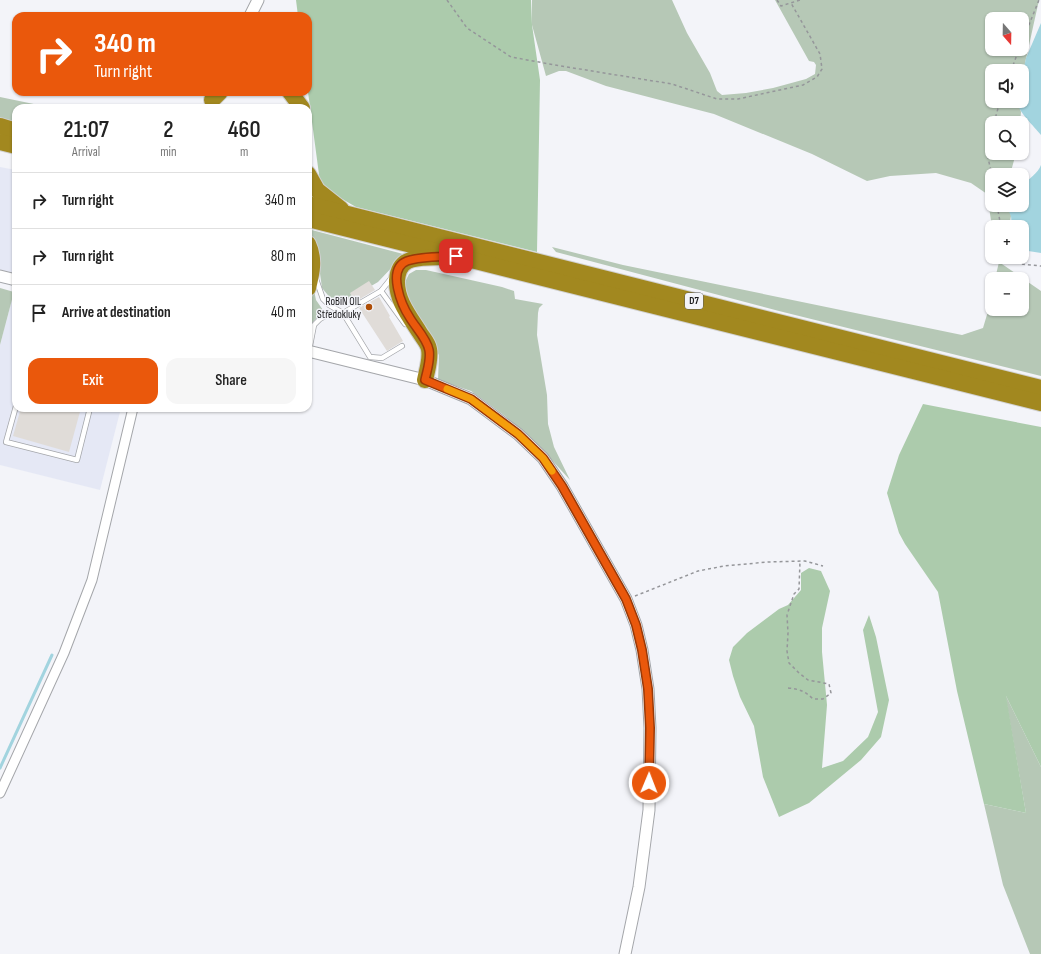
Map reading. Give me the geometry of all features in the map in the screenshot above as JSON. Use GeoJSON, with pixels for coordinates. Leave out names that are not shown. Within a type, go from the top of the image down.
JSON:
{"type":"FeatureCollection","features":[{"type":"Feature","properties":{"kind":"highway"},"geometry":{"type":"LineString","coordinates":[[0,126],[12,130]]}},
{"type":"Feature","properties":{"kind":"highway"},"geometry":{"type":"LineString","coordinates":[[0,142],[12,145]]}},
{"type":"Feature","properties":{"kind":"highway"},"geometry":{"type":"LineString","coordinates":[[312,181],[317,190],[347,214]]}},
{"type":"Feature","properties":{"kind":"highway","name":"D7"},"geometry":{"type":"LineString","coordinates":[[312,205],[1041,388]]}},
{"type":"Feature","properties":{"kind":"highway","name":"D7"},"geometry":{"type":"LineString","coordinates":[[312,221],[1041,403]]}},
{"type":"Feature","properties":{"kind":"highway"},"geometry":{"type":"LineString","coordinates":[[312,253],[312,274]]}},
{"type":"Feature","properties":{"kind":"highway"},"geometry":{"type":"LineString","coordinates":[[425,380],[426,356],[429,349],[402,303],[397,283],[399,270],[406,262],[415,259],[456,256]]}},
{"type":"Feature","properties":{"kind":"street"},"geometry":{"type":"LineString","coordinates":[[252,12],[258,0]]}},
{"type":"Feature","properties":{"kind":"street"},"geometry":{"type":"LineString","coordinates":[[0,276],[12,279]]}},
{"type":"Feature","properties":{"kind":"street"},"geometry":{"type":"LineString","coordinates":[[312,352],[425,380],[471,399],[518,434],[543,458],[562,486],[626,599],[636,625],[642,650],[648,689],[650,728],[649,810],[639,887],[625,954]]}},
{"type":"Feature","properties":{"kind":"street"},"geometry":{"type":"LineString","coordinates":[[0,793],[64,653],[92,580],[132,412]]}},
{"type":"Feature","properties":{"kind":"lane"},"geometry":{"type":"LineString","coordinates":[[313,270],[323,299],[329,305],[343,313],[370,357],[382,358],[402,346]]}},
{"type":"Feature","properties":{"kind":"lane"},"geometry":{"type":"LineString","coordinates":[[312,335],[314,325],[320,319],[327,315],[343,313],[381,291],[399,270]]}},
{"type":"Feature","properties":{"kind":"lane"},"geometry":{"type":"LineString","coordinates":[[381,291],[409,330]]}},
{"type":"Feature","properties":{"kind":"lane"},"geometry":{"type":"LineString","coordinates":[[14,412],[6,442],[77,460],[89,412]]}},
{"type":"Feature","properties":{"kind":"path"},"geometry":{"type":"LineString","coordinates":[[447,0],[467,28],[511,57],[672,84],[717,99],[738,99],[803,85],[817,77],[822,69],[820,54],[791,3]]}},
{"type":"Feature","properties":{"kind":"path"},"geometry":{"type":"LineString","coordinates":[[777,0],[781,6],[800,0]]}},
{"type":"Feature","properties":{"kind":"path"},"geometry":{"type":"LineString","coordinates":[[1029,26],[1040,0]]}},
{"type":"Feature","properties":{"kind":"path"},"geometry":{"type":"LineString","coordinates":[[1021,264],[1041,266]]}},
{"type":"Feature","properties":{"kind":"path"},"geometry":{"type":"LineString","coordinates":[[626,599],[698,571],[724,566],[800,561],[823,566]]}},
{"type":"Feature","properties":{"kind":"path"},"geometry":{"type":"LineString","coordinates":[[788,688],[799,689],[806,692],[812,699],[823,699],[831,693],[829,684],[808,680],[799,673],[789,663],[786,651],[788,633],[787,615],[794,594],[799,589],[800,561]]}},
{"type":"Feature","properties":{"kind":"shaded area"},"geometry":{"type":"Polygon","coordinates":[[[0,167],[12,169],[12,273],[0,270],[0,167]]]}},
{"type":"Feature","properties":{"kind":"shaded area"},"geometry":{"type":"Polygon","coordinates":[[[12,300],[12,412],[120,412],[100,490],[0,465],[0,345],[12,300]]]}},
{"type":"Feature","properties":{"kind":"green space"},"geometry":{"type":"Polygon","coordinates":[[[296,0],[531,0],[532,25],[540,80],[537,252],[356,207],[337,196],[320,182],[312,122],[312,104],[310,104],[309,96],[312,96],[312,12],[298,12],[296,0]]]}},
{"type":"Feature","properties":{"kind":"green space"},"geometry":{"type":"Polygon","coordinates":[[[532,0],[672,0],[687,33],[710,73],[717,91],[722,95],[746,93],[773,88],[806,79],[815,74],[816,65],[814,62],[809,61],[775,0],[1039,0],[1029,45],[1029,12],[985,12],[985,56],[1027,56],[1025,64],[985,64],[985,108],[1020,108],[1021,112],[1021,116],[985,116],[985,160],[1014,160],[1012,168],[985,168],[985,193],[971,183],[936,173],[890,176],[867,181],[812,154],[714,114],[606,86],[566,71],[559,71],[546,76],[532,25],[532,0]]]}},
{"type":"Feature","properties":{"kind":"green space"},"geometry":{"type":"Polygon","coordinates":[[[0,97],[34,104],[12,104],[12,121],[0,118],[0,97]]]}},
{"type":"Feature","properties":{"kind":"green space"},"geometry":{"type":"Polygon","coordinates":[[[990,212],[1010,212],[1010,220],[991,220],[990,212]]]}},
{"type":"Feature","properties":{"kind":"green space"},"geometry":{"type":"Polygon","coordinates":[[[312,230],[407,255],[397,262],[378,282],[349,299],[340,302],[332,300],[322,288],[318,259],[313,243],[312,230]]]}},
{"type":"Feature","properties":{"kind":"green space"},"geometry":{"type":"Polygon","coordinates":[[[552,247],[623,265],[962,335],[983,328],[987,316],[1029,316],[1029,283],[1041,291],[1041,376],[779,311],[556,252],[552,247]]]}},
{"type":"Feature","properties":{"kind":"green space"},"geometry":{"type":"Polygon","coordinates":[[[999,264],[1002,264],[1013,272],[997,272],[999,264]]]}},
{"type":"Feature","properties":{"kind":"green space"},"geometry":{"type":"Polygon","coordinates":[[[416,270],[426,270],[502,287],[514,291],[515,299],[543,304],[539,308],[538,313],[537,335],[547,395],[548,424],[554,447],[570,480],[540,447],[505,416],[471,391],[438,380],[439,355],[422,328],[404,294],[406,280],[409,274],[416,270]]]}},
{"type":"Feature","properties":{"kind":"green space"},"geometry":{"type":"Polygon","coordinates":[[[0,288],[12,291],[12,300],[0,345],[0,288]]]}},
{"type":"Feature","properties":{"kind":"green space"},"geometry":{"type":"Polygon","coordinates":[[[314,290],[316,300],[325,313],[315,319],[312,324],[312,297],[314,290]]]}},
{"type":"Feature","properties":{"kind":"green space"},"geometry":{"type":"Polygon","coordinates":[[[923,404],[1041,427],[1041,767],[1006,696],[1026,813],[984,804],[957,691],[938,592],[899,533],[887,493],[899,455],[923,404]]]}},
{"type":"Feature","properties":{"kind":"green space"},"geometry":{"type":"Polygon","coordinates":[[[809,568],[821,571],[830,591],[822,628],[822,652],[827,705],[822,768],[843,761],[868,737],[878,712],[863,630],[869,615],[876,637],[889,700],[881,737],[861,760],[809,803],[779,817],[763,777],[754,726],[740,697],[729,660],[733,647],[747,633],[779,609],[788,605],[801,590],[801,573],[809,568]]]}},
{"type":"Feature","properties":{"kind":"green space"},"geometry":{"type":"Polygon","coordinates":[[[1005,694],[1041,767],[1041,954],[1030,954],[1003,885],[984,804],[1026,813],[1005,694]]]}},
{"type":"Feature","properties":{"kind":"water"},"geometry":{"type":"Polygon","coordinates":[[[1041,23],[1041,135],[1029,121],[1029,116],[1025,116],[1019,108],[1029,108],[1029,64],[1025,64],[1027,56],[1029,56],[1029,51],[1041,23]]]}},
{"type":"Feature","properties":{"kind":"water"},"geometry":{"type":"Polygon","coordinates":[[[1041,165],[1041,253],[1029,251],[1029,220],[1011,220],[1009,212],[1029,212],[1029,179],[1041,165]]]}},
{"type":"Feature","properties":{"kind":"building"},"geometry":{"type":"Polygon","coordinates":[[[369,281],[375,290],[355,302],[350,293],[369,281]]]}},
{"type":"Feature","properties":{"kind":"building"},"geometry":{"type":"Polygon","coordinates":[[[379,297],[403,341],[387,351],[359,308],[379,297]]]}},
{"type":"Feature","properties":{"kind":"building"},"geometry":{"type":"Polygon","coordinates":[[[20,412],[80,412],[69,452],[13,436],[20,412]]]}},
{"type":"Feature","properties":{"kind":"waterway"},"geometry":{"type":"LineString","coordinates":[[0,768],[52,655]]}},
{"type":"Feature","properties":{"kind":"slow traffic"},"geometry":{"type":"LineString","coordinates":[[447,389],[471,399],[518,434],[543,458],[552,471]]}},
{"type":"Feature","properties":{"kind":"place","name":"RoBiN OIL Středokluky"},"geometry":{"type":"Point","coordinates":[369,307]}},
{"type":"Feature","properties":{"kind":"route"},"geometry":{"type":"LineString","coordinates":[[456,256],[415,259],[406,262],[399,270],[397,283],[402,303],[429,349],[429,363],[425,380],[471,399],[518,434],[543,458],[562,486],[626,599],[636,625],[642,650],[648,689],[650,728],[649,783]]}}]}
